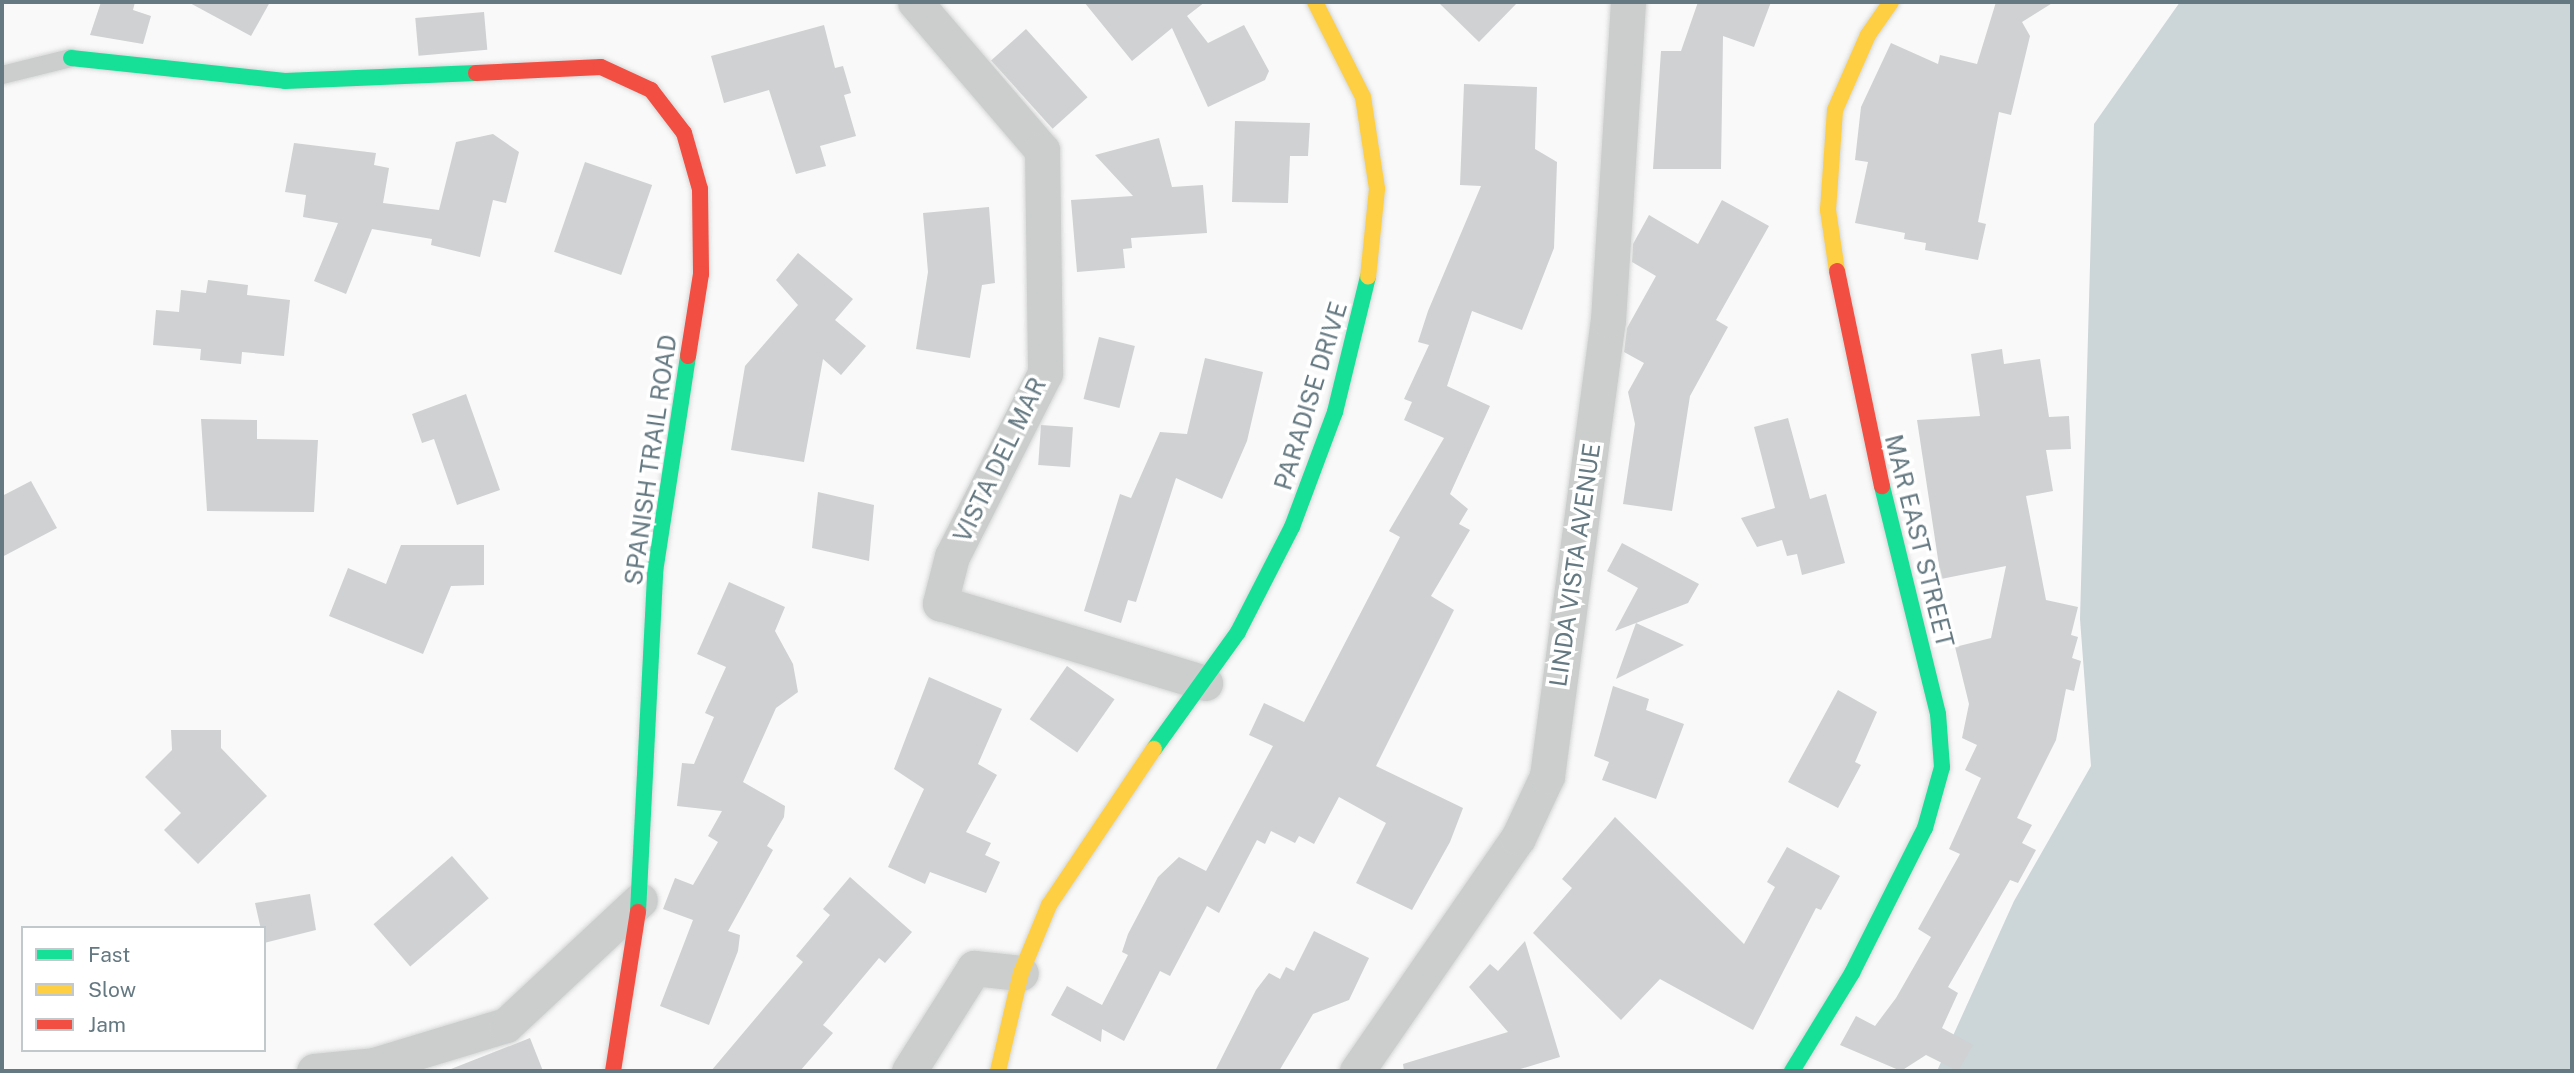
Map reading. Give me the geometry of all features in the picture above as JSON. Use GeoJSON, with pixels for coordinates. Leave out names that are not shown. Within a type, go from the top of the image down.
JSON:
{"type":"FeatureCollection","features":[{"type":"Feature","properties":{"kind":"street","name":"VISTA DEL MAR"},"geometry":{"type":"LineString","coordinates":[[915,2],[1042,150],[1045,373],[952,556],[940,603],[1206,683]]}},
{"type":"Feature","properties":{"kind":"street","name":"LINDA VISTA AVENUE"},"geometry":{"type":"LineString","coordinates":[[1357,1071],[1518,838],[1547,776],[1608,320],[1628,2]]}},
{"type":"Feature","properties":{"kind":"street","name":"MAR EAST STREET"},"geometry":{"type":"LineString","coordinates":[[1792,1071],[1852,973],[1925,828],[1942,767],[1938,714],[1847,344],[1828,210],[1835,110],[1868,35],[1891,2]]}},
{"type":"Feature","properties":{"kind":"street","name":"PARADISE DRIVE"},"geometry":{"type":"LineString","coordinates":[[998,1071],[1021,973],[1070,868],[1206,683],[1258,598],[1308,491],[1349,363],[1371,265],[1377,189],[1368,112],[1349,61],[1317,3]]}},
{"type":"Feature","properties":{"kind":"street","name":"SPANISH TRAIL ROAD"},"geometry":{"type":"LineString","coordinates":[[71,58],[285,81],[435,77],[566,64],[621,71],[665,103],[692,151],[700,189],[701,274],[655,572],[640,900],[613,1071]]}},
{"type":"Feature","properties":{"kind":"street"},"geometry":{"type":"LineString","coordinates":[[314,1071],[374,1065],[506,1025],[640,900]]}},
{"type":"Feature","properties":{"kind":"street"},"geometry":{"type":"LineString","coordinates":[[909,1071],[974,968],[1021,973]]}},
{"type":"Feature","properties":{"kind":"lane"},"geometry":{"type":"LineString","coordinates":[[2,75],[71,58]]}},
{"type":"Feature","properties":{"kind":"shaded area"},"geometry":{"type":"Polygon","coordinates":[[[2180,2],[2572,2],[2572,1071],[1937,1071],[2014,901],[2091,766],[2080,619],[2094,124],[2180,2]]]}},
{"type":"Feature","properties":{"kind":"building"},"geometry":{"type":"Polygon","coordinates":[[[101,2],[135,2],[133,10],[151,16],[143,44],[90,35],[101,2]]]}},
{"type":"Feature","properties":{"kind":"building"},"geometry":{"type":"Polygon","coordinates":[[[188,2],[270,2],[251,36],[188,2]]]}},
{"type":"Feature","properties":{"kind":"building"},"geometry":{"type":"Polygon","coordinates":[[[1084,2],[1205,2],[1187,16],[1208,43],[1244,25],[1269,71],[1265,80],[1208,107],[1172,28],[1132,61],[1084,2]]]}},
{"type":"Feature","properties":{"kind":"building"},"geometry":{"type":"Polygon","coordinates":[[[1438,2],[1518,2],[1479,42],[1438,2]]]}},
{"type":"Feature","properties":{"kind":"building"},"geometry":{"type":"Polygon","coordinates":[[[1698,2],[1771,2],[1754,47],[1723,36],[1721,169],[1653,169],[1661,51],[1681,51],[1698,2]]]}},
{"type":"Feature","properties":{"kind":"building"},"geometry":{"type":"Polygon","coordinates":[[[1996,2],[2054,2],[2022,22],[2030,36],[2011,115],[1999,112],[1978,222],[1986,224],[1978,260],[1925,250],[1926,243],[1904,239],[1905,233],[1855,223],[1868,162],[1855,160],[1861,107],[1891,43],[1938,64],[1940,55],[1977,64],[1996,2]]]}},
{"type":"Feature","properties":{"kind":"building"},"geometry":{"type":"Polygon","coordinates":[[[484,12],[487,50],[419,56],[415,18],[484,12]]]}},
{"type":"Feature","properties":{"kind":"building"},"geometry":{"type":"Polygon","coordinates":[[[824,25],[835,68],[843,66],[851,93],[844,95],[856,136],[820,146],[826,166],[796,174],[769,90],[724,103],[711,56],[824,25]]]}},
{"type":"Feature","properties":{"kind":"building"},"geometry":{"type":"Polygon","coordinates":[[[1026,29],[1088,97],[1053,129],[991,60],[1026,29]]]}},
{"type":"Feature","properties":{"kind":"building"},"geometry":{"type":"Polygon","coordinates":[[[1464,84],[1537,87],[1535,149],[1557,162],[1554,248],[1522,330],[1472,311],[1447,386],[1490,406],[1450,494],[1468,509],[1459,524],[1470,530],[1431,596],[1454,610],[1376,766],[1463,808],[1450,842],[1412,910],[1356,883],[1386,823],[1339,797],[1314,844],[1299,836],[1295,843],[1271,831],[1265,844],[1257,840],[1219,913],[1207,906],[1170,976],[1160,971],[1124,1041],[1102,1029],[1101,1042],[1051,1015],[1067,986],[1102,1005],[1128,955],[1122,952],[1128,934],[1158,877],[1179,857],[1206,871],[1273,746],[1249,735],[1264,703],[1304,722],[1400,537],[1389,531],[1444,438],[1404,420],[1412,402],[1404,399],[1429,345],[1418,342],[1428,311],[1481,186],[1460,185],[1464,84]]]}},
{"type":"Feature","properties":{"kind":"building"},"geometry":{"type":"Polygon","coordinates":[[[1235,121],[1310,123],[1308,156],[1290,156],[1288,203],[1232,202],[1235,121]]]}},
{"type":"Feature","properties":{"kind":"building"},"geometry":{"type":"Polygon","coordinates":[[[493,134],[519,152],[506,203],[493,200],[480,257],[431,245],[432,239],[372,229],[346,294],[314,281],[338,223],[303,217],[306,195],[285,192],[294,143],[376,153],[374,165],[389,168],[383,203],[439,210],[456,142],[493,134]]]}},
{"type":"Feature","properties":{"kind":"building"},"geometry":{"type":"Polygon","coordinates":[[[1159,138],[1172,187],[1203,185],[1207,233],[1131,238],[1132,248],[1123,249],[1125,268],[1077,272],[1071,200],[1133,196],[1095,155],[1159,138]]]}},
{"type":"Feature","properties":{"kind":"building"},"geometry":{"type":"Polygon","coordinates":[[[585,162],[652,185],[621,275],[554,252],[585,162]]]}},
{"type":"Feature","properties":{"kind":"building"},"geometry":{"type":"Polygon","coordinates":[[[1722,200],[1769,226],[1716,320],[1728,327],[1690,396],[1672,511],[1623,504],[1635,424],[1628,392],[1644,363],[1624,352],[1627,328],[1656,276],[1632,262],[1633,244],[1649,215],[1698,244],[1722,200]]]}},
{"type":"Feature","properties":{"kind":"building"},"geometry":{"type":"Polygon","coordinates":[[[989,207],[995,283],[982,285],[970,358],[916,349],[928,272],[923,213],[989,207]]]}},
{"type":"Feature","properties":{"kind":"building"},"geometry":{"type":"Polygon","coordinates":[[[798,253],[853,299],[835,320],[866,346],[841,375],[823,359],[804,462],[731,450],[745,366],[798,305],[776,280],[798,253]]]}},
{"type":"Feature","properties":{"kind":"building"},"geometry":{"type":"Polygon","coordinates":[[[208,280],[248,285],[247,295],[290,300],[284,356],[242,352],[241,364],[200,360],[201,349],[153,345],[156,310],[179,312],[181,290],[206,293],[208,280]]]}},
{"type":"Feature","properties":{"kind":"building"},"geometry":{"type":"Polygon","coordinates":[[[1099,337],[1135,346],[1119,408],[1084,399],[1099,337]]]}},
{"type":"Feature","properties":{"kind":"building"},"geometry":{"type":"Polygon","coordinates":[[[2002,349],[2004,364],[2040,359],[2049,417],[2069,416],[2071,449],[2046,450],[2053,491],[2026,496],[2046,600],[2078,607],[2071,635],[2078,637],[2072,658],[2081,661],[2074,691],[2066,689],[2056,740],[2017,818],[2032,825],[2022,843],[2036,850],[2018,883],[2010,880],[1948,987],[1958,993],[1942,1028],[1973,1045],[1958,1071],[1926,1055],[1901,1071],[1840,1045],[1856,1016],[1875,1026],[1896,998],[1931,937],[1918,929],[1960,854],[1949,849],[1981,778],[1965,770],[1977,745],[1962,738],[1969,704],[1955,647],[1991,638],[2006,566],[1941,579],[1917,420],[1980,416],[1971,354],[2002,349]]]}},
{"type":"Feature","properties":{"kind":"building"},"geometry":{"type":"Polygon","coordinates":[[[1205,358],[1263,372],[1247,441],[1222,499],[1176,478],[1136,602],[1128,600],[1121,623],[1084,611],[1120,494],[1131,498],[1160,432],[1187,434],[1205,358]]]}},
{"type":"Feature","properties":{"kind":"building"},"geometry":{"type":"Polygon","coordinates":[[[466,394],[500,490],[457,505],[434,439],[422,443],[412,414],[466,394]]]}},
{"type":"Feature","properties":{"kind":"building"},"geometry":{"type":"Polygon","coordinates":[[[1788,418],[1810,499],[1826,494],[1845,563],[1802,575],[1797,554],[1787,556],[1782,540],[1757,547],[1741,518],[1775,508],[1754,427],[1788,418]]]}},
{"type":"Feature","properties":{"kind":"building"},"geometry":{"type":"Polygon","coordinates":[[[201,419],[257,420],[257,439],[318,440],[314,512],[207,511],[201,419]]]}},
{"type":"Feature","properties":{"kind":"building"},"geometry":{"type":"Polygon","coordinates":[[[1041,425],[1073,427],[1070,467],[1038,465],[1041,425]]]}},
{"type":"Feature","properties":{"kind":"building"},"geometry":{"type":"Polygon","coordinates":[[[31,481],[57,528],[2,557],[2,496],[31,481]]]}},
{"type":"Feature","properties":{"kind":"building"},"geometry":{"type":"Polygon","coordinates":[[[818,492],[874,505],[869,561],[812,548],[818,492]]]}},
{"type":"Feature","properties":{"kind":"building"},"geometry":{"type":"Polygon","coordinates":[[[1622,543],[1699,584],[1688,603],[1615,631],[1638,588],[1607,571],[1622,543]]]}},
{"type":"Feature","properties":{"kind":"building"},"geometry":{"type":"Polygon","coordinates":[[[401,545],[484,545],[484,585],[451,586],[423,654],[329,616],[348,568],[386,584],[401,545]]]}},
{"type":"Feature","properties":{"kind":"building"},"geometry":{"type":"Polygon","coordinates":[[[729,582],[785,607],[775,631],[793,664],[798,692],[776,708],[743,782],[785,806],[784,817],[767,846],[773,850],[728,931],[740,935],[738,951],[709,1025],[660,1006],[693,920],[663,909],[675,878],[693,885],[718,842],[708,836],[722,811],[677,806],[682,763],[694,764],[714,717],[705,713],[726,667],[697,654],[729,582]]]}},
{"type":"Feature","properties":{"kind":"building"},"geometry":{"type":"Polygon","coordinates":[[[1636,623],[1684,645],[1616,679],[1636,623]]]}},
{"type":"Feature","properties":{"kind":"building"},"geometry":{"type":"Polygon","coordinates":[[[1067,666],[1115,699],[1077,753],[1030,719],[1067,666]]]}},
{"type":"Feature","properties":{"kind":"building"},"geometry":{"type":"Polygon","coordinates":[[[929,677],[1002,709],[978,764],[997,775],[966,832],[991,843],[985,855],[1000,862],[986,893],[930,872],[925,884],[888,867],[924,789],[894,769],[929,677]]]}},
{"type":"Feature","properties":{"kind":"building"},"geometry":{"type":"Polygon","coordinates":[[[1613,686],[1649,699],[1646,710],[1684,724],[1656,799],[1602,780],[1609,762],[1594,756],[1613,686]]]}},
{"type":"Feature","properties":{"kind":"building"},"geometry":{"type":"Polygon","coordinates":[[[1838,690],[1877,712],[1855,762],[1861,765],[1838,808],[1788,782],[1838,690]]]}},
{"type":"Feature","properties":{"kind":"building"},"geometry":{"type":"Polygon","coordinates":[[[171,730],[221,730],[221,748],[267,796],[198,864],[164,830],[181,813],[145,777],[172,750],[171,730]]]}},
{"type":"Feature","properties":{"kind":"building"},"geometry":{"type":"Polygon","coordinates":[[[1615,817],[1744,944],[1775,887],[1767,882],[1787,847],[1840,876],[1821,910],[1816,908],[1753,1030],[1660,979],[1621,1020],[1533,933],[1572,888],[1562,879],[1615,817]]]}},
{"type":"Feature","properties":{"kind":"building"},"geometry":{"type":"Polygon","coordinates":[[[452,856],[489,898],[410,966],[374,924],[452,856]]]}},
{"type":"Feature","properties":{"kind":"building"},"geometry":{"type":"Polygon","coordinates":[[[850,877],[912,932],[885,963],[879,958],[823,1025],[833,1033],[800,1071],[711,1071],[803,962],[796,956],[830,915],[823,909],[850,877]]]}},
{"type":"Feature","properties":{"kind":"building"},"geometry":{"type":"Polygon","coordinates":[[[310,894],[316,930],[266,942],[266,926],[260,926],[255,903],[310,894]]]}},
{"type":"Feature","properties":{"kind":"building"},"geometry":{"type":"Polygon","coordinates":[[[1314,931],[1369,958],[1349,1000],[1313,1014],[1279,1071],[1215,1071],[1256,990],[1269,973],[1280,979],[1286,967],[1294,971],[1314,931]]]}},
{"type":"Feature","properties":{"kind":"building"},"geometry":{"type":"Polygon","coordinates":[[[1525,941],[1560,1057],[1514,1071],[1404,1071],[1403,1064],[1508,1032],[1469,987],[1490,964],[1498,971],[1525,941]]]}},
{"type":"Feature","properties":{"kind":"building"},"geometry":{"type":"Polygon","coordinates":[[[530,1038],[543,1071],[451,1071],[451,1069],[530,1038]]]}},
{"type":"Feature","properties":{"kind":"traffic: fast"},"geometry":{"type":"LineString","coordinates":[[71,58],[285,81],[476,73]]}},
{"type":"Feature","properties":{"kind":"traffic: fast"},"geometry":{"type":"LineString","coordinates":[[1154,749],[1238,632],[1292,527],[1335,412],[1368,277]]}},
{"type":"Feature","properties":{"kind":"traffic: fast"},"geometry":{"type":"LineString","coordinates":[[638,912],[655,572],[688,356]]}},
{"type":"Feature","properties":{"kind":"traffic: fast"},"geometry":{"type":"LineString","coordinates":[[1792,1071],[1852,973],[1925,828],[1942,767],[1938,714],[1882,486]]}},
{"type":"Feature","properties":{"kind":"traffic: slow"},"geometry":{"type":"LineString","coordinates":[[1315,2],[1363,97],[1377,189],[1368,277]]}},
{"type":"Feature","properties":{"kind":"traffic: slow"},"geometry":{"type":"LineString","coordinates":[[1837,271],[1828,210],[1835,110],[1868,35],[1891,2]]}},
{"type":"Feature","properties":{"kind":"traffic: slow"},"geometry":{"type":"LineString","coordinates":[[998,1071],[1021,973],[1049,905],[1154,749]]}},
{"type":"Feature","properties":{"kind":"traffic: jam"},"geometry":{"type":"LineString","coordinates":[[476,73],[601,67],[651,90],[684,133],[700,189],[701,274],[688,356]]}},
{"type":"Feature","properties":{"kind":"traffic: jam"},"geometry":{"type":"LineString","coordinates":[[1837,271],[1882,486]]}},
{"type":"Feature","properties":{"kind":"traffic: jam"},"geometry":{"type":"LineString","coordinates":[[613,1071],[638,912]]}}]}
